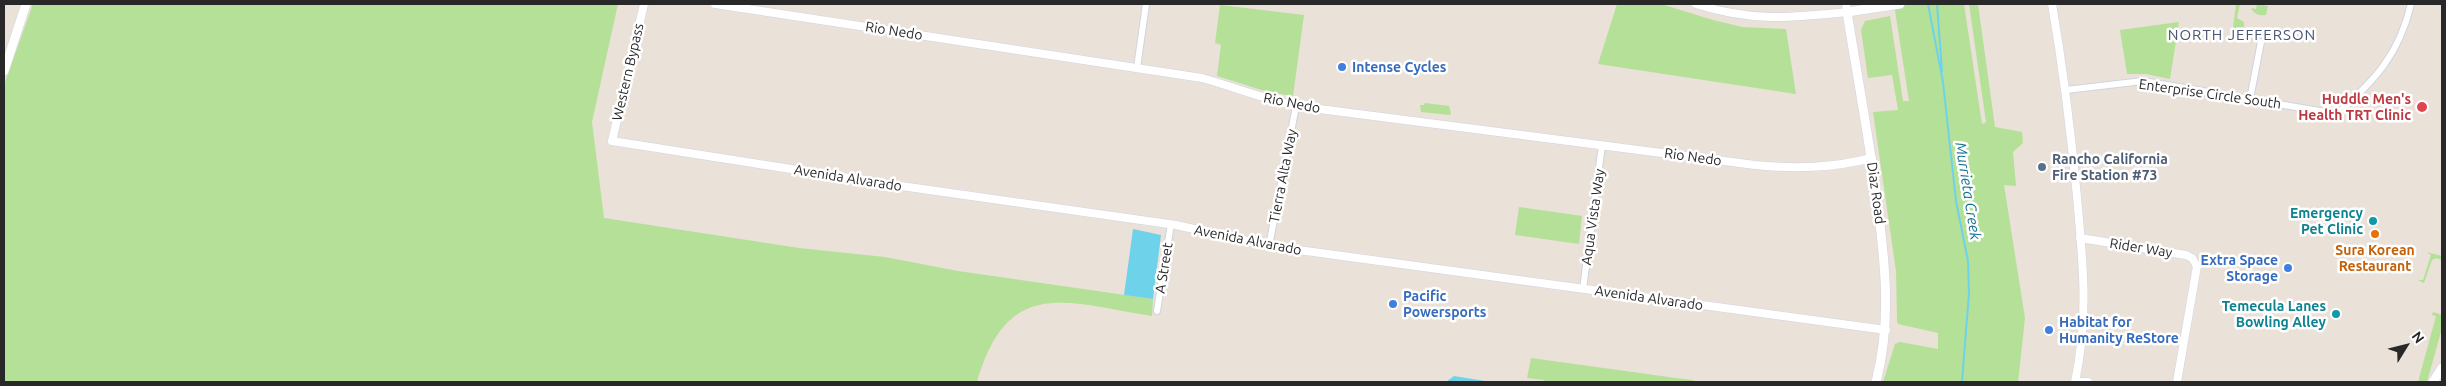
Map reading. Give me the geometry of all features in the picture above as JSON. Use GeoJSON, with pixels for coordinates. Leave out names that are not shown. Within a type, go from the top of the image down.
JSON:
{"type":"FeatureCollection","features":[{"type":"Feature","properties":{"kind":"main road"},"geometry":{"type":"LineString","coordinates":[[4,71],[26,4]]}},
{"type":"Feature","properties":{"kind":"main road"},"geometry":{"type":"LineString","coordinates":[[1846,8],[1900,4]]}},
{"type":"Feature","properties":{"kind":"main road","name":"Diaz Road"},"geometry":{"type":"LineString","coordinates":[[1846,8],[1872,158],[1887,290],[1886,330],[1876,382]]}},
{"type":"Feature","properties":{"kind":"main road"},"geometry":{"type":"LineString","coordinates":[[2433,382],[2442,368]]}},
{"type":"Feature","properties":{"kind":"street","name":"Western Bypass"},"geometry":{"type":"LineString","coordinates":[[612,141],[644,4]]}},
{"type":"Feature","properties":{"kind":"street","name":"Rio Nedo"},"geometry":{"type":"LineString","coordinates":[[715,4],[1202,78],[1232,86],[1257,96],[1296,106],[1789,168],[1825,168],[1872,158]]}},
{"type":"Feature","properties":{"kind":"street"},"geometry":{"type":"LineString","coordinates":[[1137,68],[1146,4]]}},
{"type":"Feature","properties":{"kind":"street"},"geometry":{"type":"LineString","coordinates":[[1696,4],[1734,14],[1770,18],[1846,8]]}},
{"type":"Feature","properties":{"kind":"street"},"geometry":{"type":"LineString","coordinates":[[2052,4],[2066,90],[2085,288],[2082,349],[2075,382],[2088,382]]}},
{"type":"Feature","properties":{"kind":"street","name":"Enterprise Circle South"},"geometry":{"type":"LineString","coordinates":[[2066,90],[2143,81],[2337,114],[2388,62],[2406,25],[2411,4]]}},
{"type":"Feature","properties":{"kind":"street"},"geometry":{"type":"LineString","coordinates":[[2250,99],[2262,42]]}},
{"type":"Feature","properties":{"kind":"street","name":"Tierra Alta Way"},"geometry":{"type":"LineString","coordinates":[[1270,246],[1296,106]]}},
{"type":"Feature","properties":{"kind":"street","name":"Avenida Alvarado"},"geometry":{"type":"LineString","coordinates":[[612,141],[897,186],[1172,224],[1270,246],[1886,330]]}},
{"type":"Feature","properties":{"kind":"street","name":"Aqua Vista Way"},"geometry":{"type":"LineString","coordinates":[[1583,290],[1602,145]]}},
{"type":"Feature","properties":{"kind":"street","name":"A Street"},"geometry":{"type":"LineString","coordinates":[[1157,311],[1172,224]]}},
{"type":"Feature","properties":{"kind":"street","name":"Rider Way"},"geometry":{"type":"LineString","coordinates":[[2080,238],[2186,255],[2192,258],[2197,266],[2177,382]]}},
{"type":"Feature","properties":{"kind":"green space"},"geometry":{"type":"Polygon","coordinates":[[[33,4],[618,4],[592,122],[604,218],[799,248],[885,257],[958,271],[1153,299],[1152,316],[1067,303],[1044,304],[1024,311],[1005,325],[990,348],[977,382],[4,382],[4,85],[33,4]]]}},
{"type":"Feature","properties":{"kind":"green space"},"geometry":{"type":"Polygon","coordinates":[[[1617,4],[1661,4],[1742,27],[1786,29],[1796,94],[1598,64],[1617,4]]]}},
{"type":"Feature","properties":{"kind":"green space"},"geometry":{"type":"Polygon","coordinates":[[[1894,4],[1964,4],[1982,124],[1986,122],[1969,4],[1978,4],[1995,127],[2022,132],[2023,143],[2013,152],[2016,186],[2004,185],[2025,318],[2018,382],[1883,382],[1895,344],[1900,342],[1938,349],[1938,333],[1898,324],[1897,321],[1896,271],[1873,112],[1898,110],[1892,75],[1868,78],[1861,30],[1865,21],[1890,16],[1903,101],[1909,101],[1894,4]]]}},
{"type":"Feature","properties":{"kind":"green space"},"geometry":{"type":"Polygon","coordinates":[[[2236,4],[2240,4],[2237,18],[2244,22],[2244,29],[2233,28],[2236,4]]]}},
{"type":"Feature","properties":{"kind":"green space"},"geometry":{"type":"Polygon","coordinates":[[[2257,4],[2268,6],[2266,15],[2257,14],[2252,10],[2251,8],[2256,9],[2257,4]]]}},
{"type":"Feature","properties":{"kind":"green space"},"geometry":{"type":"Polygon","coordinates":[[[1220,5],[1304,15],[1293,96],[1268,92],[1217,76],[1221,45],[1215,43],[1220,5]]]}},
{"type":"Feature","properties":{"kind":"green space"},"geometry":{"type":"Polygon","coordinates":[[[2179,22],[2170,79],[2146,74],[2127,74],[2120,30],[2179,22]]]}},
{"type":"Feature","properties":{"kind":"green space"},"geometry":{"type":"Polygon","coordinates":[[[1425,103],[1449,106],[1451,113],[1450,115],[1421,112],[1420,105],[1425,103]]]}},
{"type":"Feature","properties":{"kind":"green space"},"geometry":{"type":"Polygon","coordinates":[[[1519,207],[1582,216],[1579,244],[1515,235],[1519,207]]]}},
{"type":"Feature","properties":{"kind":"green space"},"geometry":{"type":"Polygon","coordinates":[[[2426,252],[2442,256],[2442,260],[2436,258],[2432,260],[2424,283],[2418,280],[2423,280],[2431,255],[2426,252]]]}},
{"type":"Feature","properties":{"kind":"green space"},"geometry":{"type":"Polygon","coordinates":[[[2433,312],[2442,315],[2442,328],[2427,382],[2418,382],[2436,316],[2432,315],[2433,312]]]}},
{"type":"Feature","properties":{"kind":"green space"},"geometry":{"type":"Polygon","coordinates":[[[1531,358],[1693,380],[1693,382],[1544,382],[1544,380],[1527,378],[1531,358]]]}},
{"type":"Feature","properties":{"kind":"water"},"geometry":{"type":"Polygon","coordinates":[[[1133,229],[1161,235],[1153,299],[1124,295],[1133,229]]]}},
{"type":"Feature","properties":{"kind":"water"},"geometry":{"type":"Polygon","coordinates":[[[1454,376],[1491,382],[1446,382],[1454,376]]]}},
{"type":"Feature","properties":{"kind":"waterway","name":"Murrieta Creek"},"geometry":{"type":"LineString","coordinates":[[1928,4],[1943,82],[1956,201],[1968,261],[1969,293],[1962,382]]}},
{"type":"Feature","properties":{"kind":"waterway"},"geometry":{"type":"LineString","coordinates":[[1937,4],[1942,71]]}},
{"type":"Feature","properties":{"kind":"place","name":"Intense Cycles"},"geometry":{"type":"Point","coordinates":[1342,67]}},
{"type":"Feature","properties":{"kind":"place","name":"Huddle Men's Health TRT Clinic"},"geometry":{"type":"Point","coordinates":[2422,107]}},
{"type":"Feature","properties":{"kind":"place","name":"Rancho California Fire Station #73"},"geometry":{"type":"Point","coordinates":[2042,167]}},
{"type":"Feature","properties":{"kind":"place","name":"Emergency Pet Clinic"},"geometry":{"type":"Point","coordinates":[2373,221]}},
{"type":"Feature","properties":{"kind":"place","name":"Sura Korean Restaurant"},"geometry":{"type":"Point","coordinates":[2375,234]}},
{"type":"Feature","properties":{"kind":"place","name":"Extra Space Storage"},"geometry":{"type":"Point","coordinates":[2288,268]}},
{"type":"Feature","properties":{"kind":"place","name":"Pacific Powersports"},"geometry":{"type":"Point","coordinates":[1393,304]}},
{"type":"Feature","properties":{"kind":"place","name":"Temecula Lanes Bowling Alley"},"geometry":{"type":"Point","coordinates":[2336,314]}},
{"type":"Feature","properties":{"kind":"place","name":"Habitat for Humanity ReStore"},"geometry":{"type":"Point","coordinates":[2049,330]}},
{"type":"Feature","properties":{"kind":"district","name":"NORTH JEFFERSON"},"geometry":{"type":"Point","coordinates":[2242,35]}}]}
